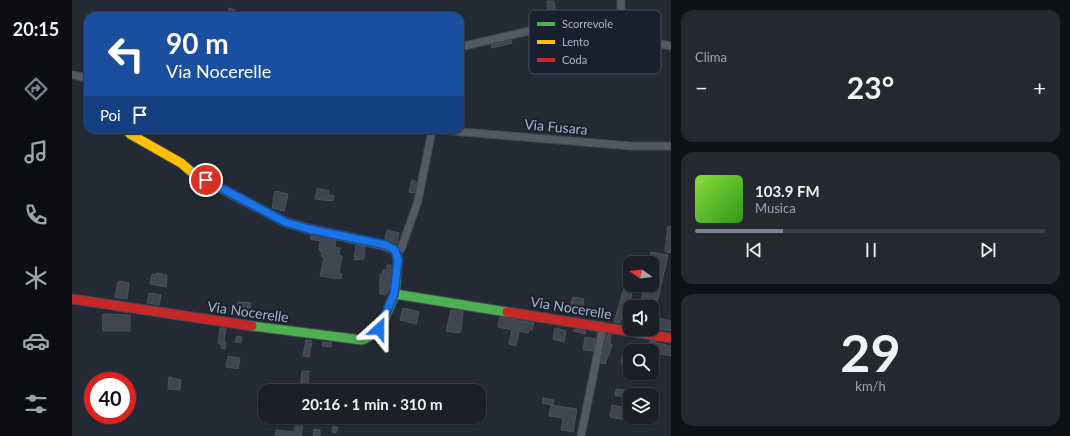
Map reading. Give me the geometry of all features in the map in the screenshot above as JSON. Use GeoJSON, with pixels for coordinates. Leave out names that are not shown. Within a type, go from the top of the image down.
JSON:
{"type":"FeatureCollection","features":[{"type":"Feature","properties":{"kind":"street"},"geometry":{"type":"LineString","coordinates":[[464,46],[529,31]]}},
{"type":"Feature","properties":{"kind":"street"},"geometry":{"type":"LineString","coordinates":[[661,44],[671,46]]}},
{"type":"Feature","properties":{"kind":"street"},"geometry":{"type":"LineString","coordinates":[[72,75],[84,77]]}},
{"type":"Feature","properties":{"kind":"street","name":"Via Fusara"},"geometry":{"type":"LineString","coordinates":[[464,132],[631,146],[671,146]]}},
{"type":"Feature","properties":{"kind":"street"},"geometry":{"type":"LineString","coordinates":[[130,134],[181,163],[194,174],[285,222],[309,229],[386,245],[395,252],[401,249],[418,201],[431,134]]}},
{"type":"Feature","properties":{"kind":"street","name":"Via Nocerelle"},"geometry":{"type":"LineString","coordinates":[[72,299],[330,338],[369,339],[379,329],[394,294],[398,260],[395,252]]}},
{"type":"Feature","properties":{"kind":"street","name":"Via Nocerelle"},"geometry":{"type":"LineString","coordinates":[[394,294],[671,338]]}},
{"type":"Feature","properties":{"kind":"street"},"geometry":{"type":"LineString","coordinates":[[581,436],[603,327]]}},
{"type":"Feature","properties":{"kind":"building"},"geometry":{"type":"Polygon","coordinates":[[[547,1],[554,1],[555,10],[548,10],[547,1]]]}},
{"type":"Feature","properties":{"kind":"building"},"geometry":{"type":"Polygon","coordinates":[[[229,8],[235,10],[234,12],[228,12],[229,8]]]}},
{"type":"Feature","properties":{"kind":"building"},"geometry":{"type":"Polygon","coordinates":[[[511,40],[512,43],[492,48],[491,45],[511,40]]]}},
{"type":"Feature","properties":{"kind":"building"},"geometry":{"type":"Polygon","coordinates":[[[412,180],[417,182],[414,193],[409,192],[412,180]]]}},
{"type":"Feature","properties":{"kind":"building"},"geometry":{"type":"Polygon","coordinates":[[[317,188],[329,191],[328,194],[334,196],[333,201],[315,199],[317,188]]]}},
{"type":"Feature","properties":{"kind":"building"},"geometry":{"type":"Polygon","coordinates":[[[275,191],[288,194],[284,211],[272,208],[275,191]]]}},
{"type":"Feature","properties":{"kind":"building"},"geometry":{"type":"Polygon","coordinates":[[[668,226],[671,226],[671,253],[665,252],[668,226]]]}},
{"type":"Feature","properties":{"kind":"building"},"geometry":{"type":"Polygon","coordinates":[[[387,230],[399,233],[397,244],[385,238],[387,230]]]}},
{"type":"Feature","properties":{"kind":"building"},"geometry":{"type":"Polygon","coordinates":[[[311,236],[336,241],[335,247],[340,248],[339,255],[342,256],[339,273],[342,274],[341,279],[320,276],[324,257],[321,256],[322,251],[319,249],[320,241],[310,239],[311,236]]]}},
{"type":"Feature","properties":{"kind":"building"},"geometry":{"type":"Polygon","coordinates":[[[356,245],[365,247],[364,259],[354,260],[356,245]]]}},
{"type":"Feature","properties":{"kind":"building"},"geometry":{"type":"Polygon","coordinates":[[[651,252],[668,255],[658,300],[641,300],[643,292],[659,292],[659,256],[650,256],[651,252]]]}},
{"type":"Feature","properties":{"kind":"building"},"geometry":{"type":"Polygon","coordinates":[[[387,265],[391,265],[389,291],[386,295],[380,294],[380,274],[383,274],[383,270],[387,270],[387,265]]]}},
{"type":"Feature","properties":{"kind":"building"},"geometry":{"type":"Polygon","coordinates":[[[156,273],[167,275],[166,287],[150,284],[152,274],[156,275],[156,273]]]}},
{"type":"Feature","properties":{"kind":"building"},"geometry":{"type":"Polygon","coordinates":[[[118,281],[129,283],[127,299],[115,297],[118,281]]]}},
{"type":"Feature","properties":{"kind":"building"},"geometry":{"type":"Polygon","coordinates":[[[623,291],[632,292],[630,300],[623,300],[623,313],[620,323],[614,322],[623,291]]]}},
{"type":"Feature","properties":{"kind":"building"},"geometry":{"type":"Polygon","coordinates":[[[149,293],[161,295],[159,305],[147,303],[149,293]]]}},
{"type":"Feature","properties":{"kind":"building"},"geometry":{"type":"Polygon","coordinates":[[[573,297],[584,299],[582,312],[569,310],[573,297]]]}},
{"type":"Feature","properties":{"kind":"building"},"geometry":{"type":"Polygon","coordinates":[[[238,302],[251,303],[249,316],[236,315],[238,302]]]}},
{"type":"Feature","properties":{"kind":"building"},"geometry":{"type":"Polygon","coordinates":[[[403,308],[419,312],[416,324],[400,320],[403,308]]]}},
{"type":"Feature","properties":{"kind":"building"},"geometry":{"type":"Polygon","coordinates":[[[451,310],[463,311],[461,331],[459,333],[446,331],[451,310]]]}},
{"type":"Feature","properties":{"kind":"building"},"geometry":{"type":"Polygon","coordinates":[[[102,315],[130,315],[130,331],[103,331],[102,315]]]}},
{"type":"Feature","properties":{"kind":"building"},"geometry":{"type":"Polygon","coordinates":[[[500,317],[534,323],[532,330],[529,330],[528,333],[519,331],[516,346],[509,344],[512,330],[498,327],[500,317]]]}},
{"type":"Feature","properties":{"kind":"building"},"geometry":{"type":"Polygon","coordinates":[[[659,318],[671,321],[671,331],[659,329],[659,318]]]}},
{"type":"Feature","properties":{"kind":"building"},"geometry":{"type":"Polygon","coordinates":[[[220,328],[226,328],[224,341],[226,342],[225,349],[221,348],[221,344],[218,343],[220,328]]]}},
{"type":"Feature","properties":{"kind":"building"},"geometry":{"type":"Polygon","coordinates":[[[555,328],[566,331],[564,342],[553,339],[555,328]]]}},
{"type":"Feature","properties":{"kind":"building"},"geometry":{"type":"Polygon","coordinates":[[[576,329],[586,331],[585,334],[573,331],[576,329]]]}},
{"type":"Feature","properties":{"kind":"building"},"geometry":{"type":"Polygon","coordinates":[[[607,334],[611,335],[610,344],[612,345],[605,364],[601,363],[607,334]]]}},
{"type":"Feature","properties":{"kind":"building"},"geometry":{"type":"Polygon","coordinates":[[[237,336],[242,337],[241,343],[235,342],[237,336]]]}},
{"type":"Feature","properties":{"kind":"building"},"geometry":{"type":"Polygon","coordinates":[[[585,337],[596,339],[593,351],[583,350],[585,337]]]}},
{"type":"Feature","properties":{"kind":"building"},"geometry":{"type":"Polygon","coordinates":[[[306,340],[312,341],[309,357],[303,356],[306,340]]]}},
{"type":"Feature","properties":{"kind":"building"},"geometry":{"type":"Polygon","coordinates":[[[650,341],[671,346],[671,356],[659,354],[659,344],[649,344],[650,341]]]}},
{"type":"Feature","properties":{"kind":"building"},"geometry":{"type":"Polygon","coordinates":[[[323,342],[332,343],[331,347],[322,346],[323,342]]]}},
{"type":"Feature","properties":{"kind":"building"},"geometry":{"type":"Polygon","coordinates":[[[623,353],[623,363],[621,363],[623,353]]]}},
{"type":"Feature","properties":{"kind":"building"},"geometry":{"type":"Polygon","coordinates":[[[228,356],[240,358],[238,369],[226,367],[228,356]]]}},
{"type":"Feature","properties":{"kind":"building"},"geometry":{"type":"Polygon","coordinates":[[[302,371],[309,371],[308,383],[315,384],[301,384],[302,371]]]}},
{"type":"Feature","properties":{"kind":"building"},"geometry":{"type":"Polygon","coordinates":[[[169,377],[181,380],[180,390],[168,389],[169,377]]]}},
{"type":"Feature","properties":{"kind":"building"},"geometry":{"type":"Polygon","coordinates":[[[616,389],[623,390],[623,397],[615,395],[616,389]]]}},
{"type":"Feature","properties":{"kind":"building"},"geometry":{"type":"Polygon","coordinates":[[[543,398],[554,400],[553,405],[542,403],[543,398]]]}},
{"type":"Feature","properties":{"kind":"building"},"geometry":{"type":"Polygon","coordinates":[[[551,405],[577,409],[573,432],[561,430],[563,418],[549,416],[551,405]]]}},
{"type":"Feature","properties":{"kind":"building"},"geometry":{"type":"Polygon","coordinates":[[[612,405],[623,407],[623,420],[610,417],[612,405]]]}},
{"type":"Feature","properties":{"kind":"building"},"geometry":{"type":"Polygon","coordinates":[[[296,424],[303,424],[301,436],[275,436],[276,430],[294,432],[296,424]]]}},
{"type":"Feature","properties":{"kind":"building"},"geometry":{"type":"Polygon","coordinates":[[[333,426],[338,427],[336,433],[332,432],[333,426]]]}},
{"type":"Feature","properties":{"kind":"building"},"geometry":{"type":"Polygon","coordinates":[[[314,429],[320,430],[320,436],[313,436],[314,429]]]}},
{"type":"Feature","properties":{"kind":"traffic: fast"},"geometry":{"type":"LineString","coordinates":[[384,245],[395,250],[398,259],[395,294]]}},
{"type":"Feature","properties":{"kind":"traffic: fast"},"geometry":{"type":"LineString","coordinates":[[252,326],[362,340],[369,337],[379,327],[395,294],[507,312]]}},
{"type":"Feature","properties":{"kind":"traffic: slow"},"geometry":{"type":"LineString","coordinates":[[130,134],[181,163],[194,174],[285,222],[309,229],[384,245]]}},
{"type":"Feature","properties":{"kind":"traffic: jam"},"geometry":{"type":"LineString","coordinates":[[72,299],[252,326]]}},
{"type":"Feature","properties":{"kind":"traffic: jam"},"geometry":{"type":"LineString","coordinates":[[507,312],[671,338]]}},
{"type":"Feature","properties":{"kind":"route"},"geometry":{"type":"LineString","coordinates":[[206,180],[252,206],[285,222],[309,229],[386,245],[395,250],[398,260],[394,294],[379,329]]}}]}
